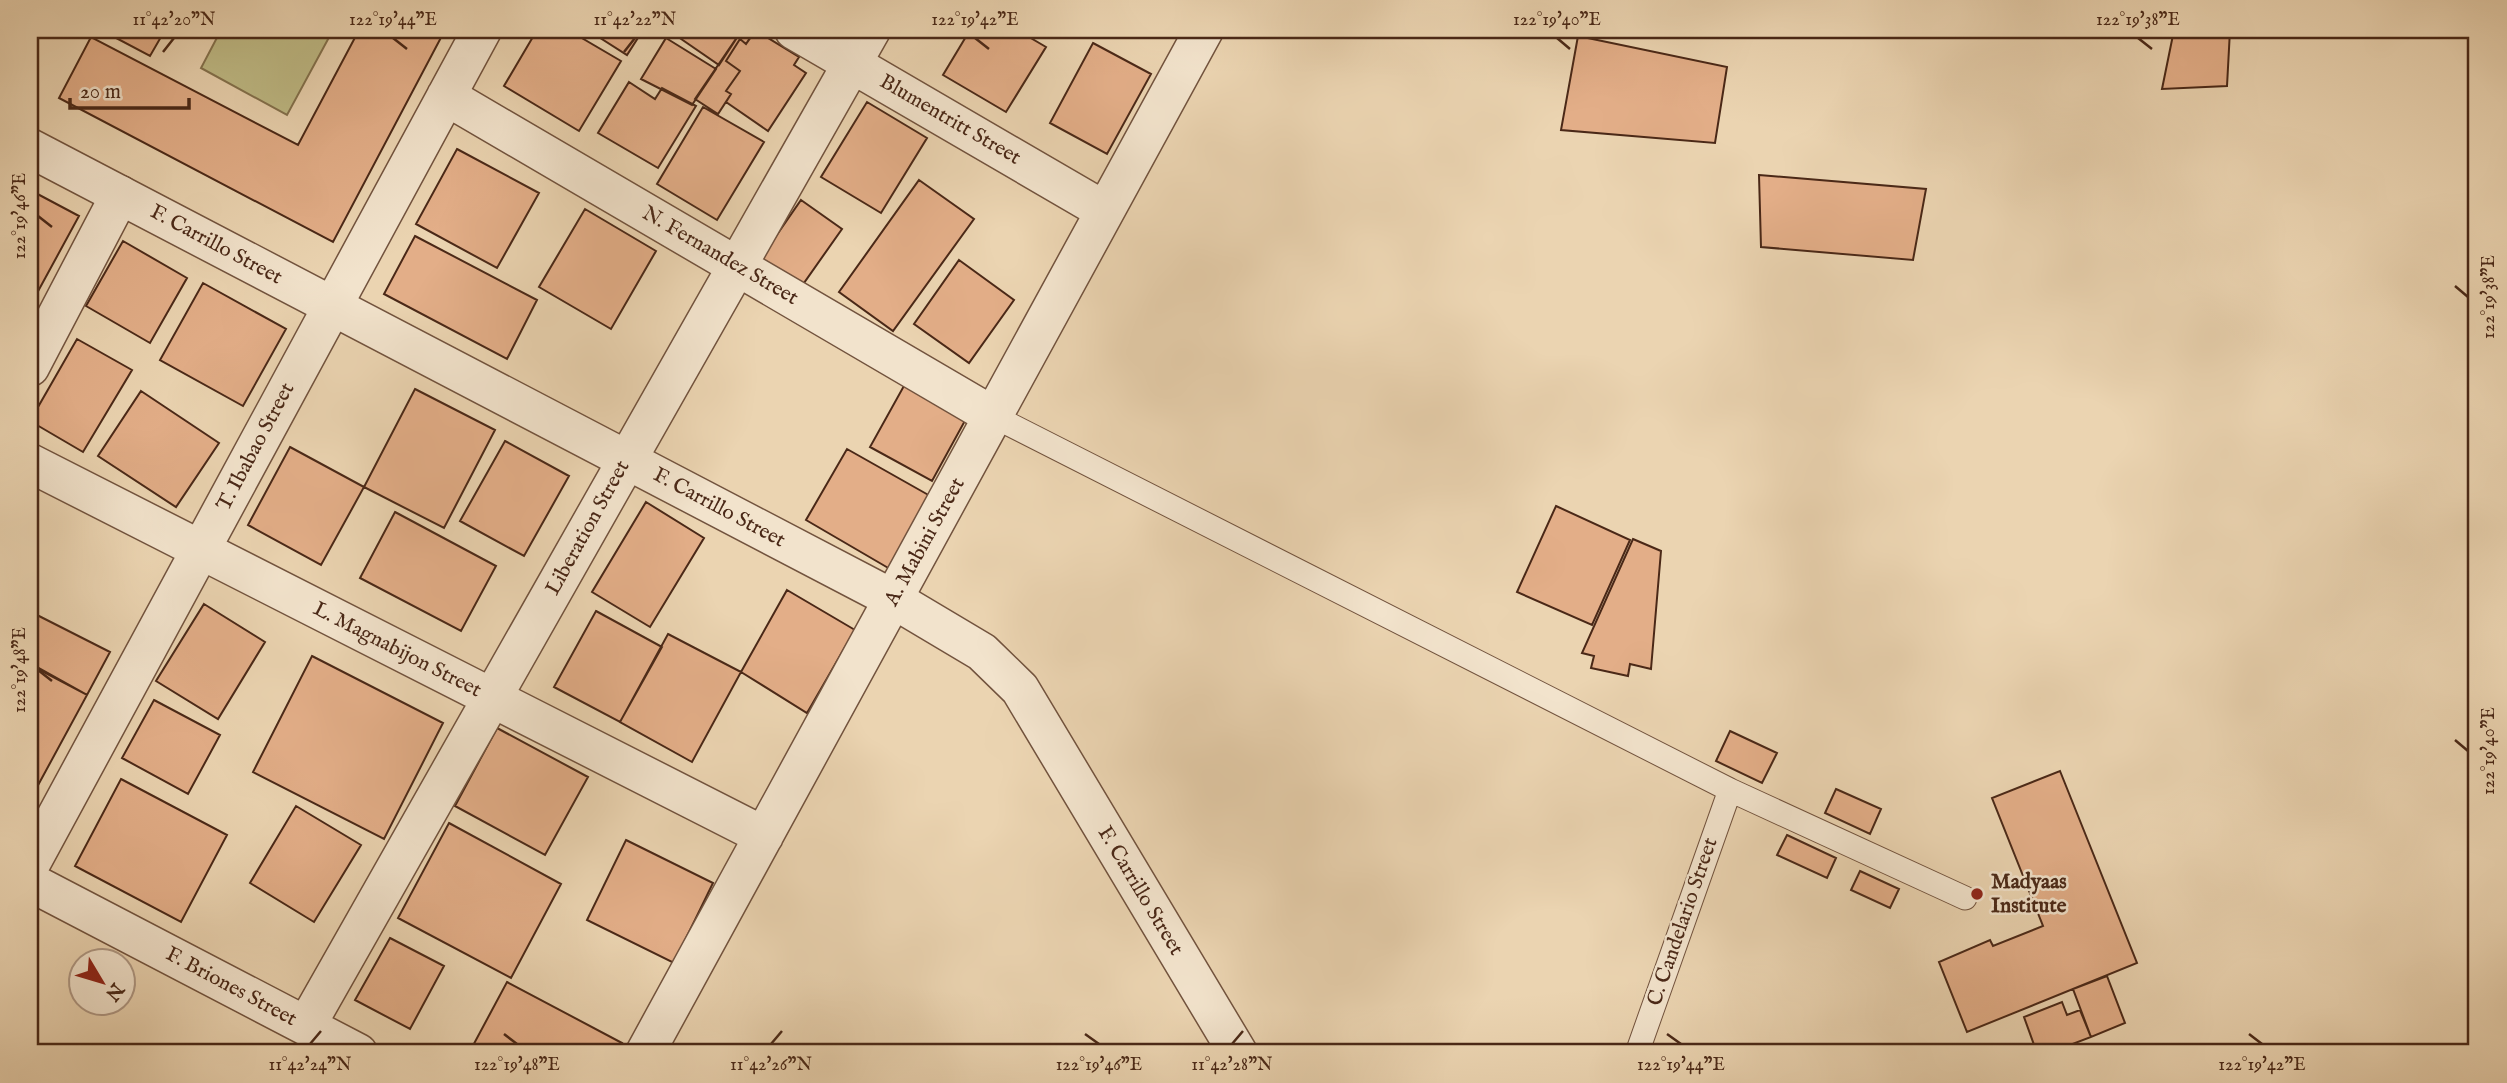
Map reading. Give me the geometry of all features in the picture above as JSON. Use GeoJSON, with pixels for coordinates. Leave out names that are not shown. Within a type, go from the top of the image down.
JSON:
{"type":"FeatureCollection","features":[{"type":"Feature","properties":{"kind":"street","name":"T. Ibabao Street"},"geometry":{"type":"LineString","coordinates":[[30,865],[482,30]]}},
{"type":"Feature","properties":{"kind":"street","name":"Blumentritt Street"},"geometry":{"type":"LineString","coordinates":[[794,30],[1105,211]]}},
{"type":"Feature","properties":{"kind":"street","name":"Liberation Street"},"geometry":{"type":"LineString","coordinates":[[306,1026],[871,30]]}},
{"type":"Feature","properties":{"kind":"street","name":"A. Mabini Street"},"geometry":{"type":"LineString","coordinates":[[645,1053],[1204,30]]}},
{"type":"Feature","properties":{"kind":"street","name":"N. Fernandez Street"},"geometry":{"type":"LineString","coordinates":[[446,96],[993,416]]}},
{"type":"Feature","properties":{"kind":"street","name":"F. Carrillo Street"},"geometry":{"type":"LineString","coordinates":[[30,148],[893,599],[982,652],[1020,689],[1237,1053]]}},
{"type":"Feature","properties":{"kind":"street"},"geometry":{"type":"LineString","coordinates":[[30,367],[120,195]]}},
{"type":"Feature","properties":{"kind":"street","name":"L. Magnabijon Street"},"geometry":{"type":"LineString","coordinates":[[30,463],[764,836]]}},
{"type":"Feature","properties":{"kind":"street","name":"F. Briones Street"},"geometry":{"type":"LineString","coordinates":[[30,882],[358,1053]]}},
{"type":"Feature","properties":{"kind":"lane"},"geometry":{"type":"LineString","coordinates":[[993,416],[1730,790],[1965,898]]}},
{"type":"Feature","properties":{"kind":"lane","name":"C. Candelario Street"},"geometry":{"type":"LineString","coordinates":[[1637,1053],[1730,790]]}},
{"type":"Feature","properties":{"kind":"shaded area"},"geometry":{"type":"Polygon","coordinates":[[[221,30],[333,30],[287,115],[201,68],[221,30]]]}},
{"type":"Feature","properties":{"kind":"building"},"geometry":{"type":"Polygon","coordinates":[[[101,30],[165,30],[150,56],[101,30]]]}},
{"type":"Feature","properties":{"kind":"building"},"geometry":{"type":"Polygon","coordinates":[[[359,30],[445,30],[333,242],[59,98],[91,37],[298,145],[359,30]]]}},
{"type":"Feature","properties":{"kind":"building"},"geometry":{"type":"Polygon","coordinates":[[[537,30],[568,30],[621,61],[579,131],[504,86],[537,30]]]}},
{"type":"Feature","properties":{"kind":"building"},"geometry":{"type":"Polygon","coordinates":[[[597,30],[643,30],[627,55],[594,34],[597,30]]]}},
{"type":"Feature","properties":{"kind":"building"},"geometry":{"type":"Polygon","coordinates":[[[742,30],[719,65],[671,32],[742,30]]]}},
{"type":"Feature","properties":{"kind":"building"},"geometry":{"type":"Polygon","coordinates":[[[742,30],[751,37],[746,44],[740,39],[726,61],[740,71],[726,91],[731,94],[718,114],[695,99],[742,30]]]}},
{"type":"Feature","properties":{"kind":"building"},"geometry":{"type":"Polygon","coordinates":[[[755,30],[799,57],[794,65],[806,73],[768,131],[726,102],[731,94],[726,91],[740,71],[726,61],[740,39],[746,44],[755,30]]]}},
{"type":"Feature","properties":{"kind":"building"},"geometry":{"type":"Polygon","coordinates":[[[970,30],[1017,30],[1046,47],[1006,112],[943,75],[970,30]]]}},
{"type":"Feature","properties":{"kind":"building"},"geometry":{"type":"Polygon","coordinates":[[[2174,30],[2230,30],[2227,86],[2162,89],[2174,30]]]}},
{"type":"Feature","properties":{"kind":"building"},"geometry":{"type":"Polygon","coordinates":[[[1578,36],[1727,67],[1715,143],[1561,130],[1578,36]]]}},
{"type":"Feature","properties":{"kind":"building"},"geometry":{"type":"Polygon","coordinates":[[[666,38],[716,69],[692,105],[641,79],[666,38]]]}},
{"type":"Feature","properties":{"kind":"building"},"geometry":{"type":"Polygon","coordinates":[[[1093,43],[1151,74],[1107,154],[1050,123],[1093,43]]]}},
{"type":"Feature","properties":{"kind":"building"},"geometry":{"type":"Polygon","coordinates":[[[629,82],[655,99],[662,88],[696,106],[658,168],[598,133],[629,82]]]}},
{"type":"Feature","properties":{"kind":"building"},"geometry":{"type":"Polygon","coordinates":[[[867,102],[927,138],[881,213],[821,177],[867,102]]]}},
{"type":"Feature","properties":{"kind":"building"},"geometry":{"type":"Polygon","coordinates":[[[703,107],[764,142],[717,220],[657,184],[703,107]]]}},
{"type":"Feature","properties":{"kind":"building"},"geometry":{"type":"Polygon","coordinates":[[[457,149],[539,193],[497,268],[416,224],[457,149]]]}},
{"type":"Feature","properties":{"kind":"building"},"geometry":{"type":"Polygon","coordinates":[[[1759,175],[1926,189],[1913,260],[1761,247],[1759,175]]]}},
{"type":"Feature","properties":{"kind":"building"},"geometry":{"type":"Polygon","coordinates":[[[919,180],[974,219],[893,331],[839,292],[919,180]]]}},
{"type":"Feature","properties":{"kind":"building"},"geometry":{"type":"Polygon","coordinates":[[[30,190],[79,216],[30,306],[30,190]]]}},
{"type":"Feature","properties":{"kind":"building"},"geometry":{"type":"Polygon","coordinates":[[[801,200],[842,229],[799,290],[758,262],[801,200]]]}},
{"type":"Feature","properties":{"kind":"building"},"geometry":{"type":"Polygon","coordinates":[[[585,209],[656,251],[611,329],[539,287],[585,209]]]}},
{"type":"Feature","properties":{"kind":"building"},"geometry":{"type":"Polygon","coordinates":[[[415,236],[537,300],[507,359],[384,294],[415,236]]]}},
{"type":"Feature","properties":{"kind":"building"},"geometry":{"type":"Polygon","coordinates":[[[123,241],[187,278],[150,343],[86,306],[123,241]]]}},
{"type":"Feature","properties":{"kind":"building"},"geometry":{"type":"Polygon","coordinates":[[[959,260],[1014,300],[969,363],[914,324],[959,260]]]}},
{"type":"Feature","properties":{"kind":"building"},"geometry":{"type":"Polygon","coordinates":[[[203,283],[286,329],[243,406],[160,360],[203,283]]]}},
{"type":"Feature","properties":{"kind":"building"},"geometry":{"type":"Polygon","coordinates":[[[77,339],[132,370],[83,452],[30,421],[77,339]]]}},
{"type":"Feature","properties":{"kind":"building"},"geometry":{"type":"Polygon","coordinates":[[[905,384],[967,417],[932,481],[870,447],[905,384]]]}},
{"type":"Feature","properties":{"kind":"building"},"geometry":{"type":"Polygon","coordinates":[[[415,389],[495,430],[444,528],[364,487],[415,389]]]}},
{"type":"Feature","properties":{"kind":"building"},"geometry":{"type":"Polygon","coordinates":[[[141,391],[219,443],[176,507],[98,456],[141,391]]]}},
{"type":"Feature","properties":{"kind":"building"},"geometry":{"type":"Polygon","coordinates":[[[505,441],[569,476],[524,556],[460,521],[505,441]]]}},
{"type":"Feature","properties":{"kind":"building"},"geometry":{"type":"Polygon","coordinates":[[[290,447],[364,487],[321,565],[248,525],[290,447]]]}},
{"type":"Feature","properties":{"kind":"building"},"geometry":{"type":"Polygon","coordinates":[[[847,449],[932,497],[890,569],[806,520],[847,449]]]}},
{"type":"Feature","properties":{"kind":"building"},"geometry":{"type":"Polygon","coordinates":[[[646,502],[704,538],[650,627],[592,592],[646,502]]]}},
{"type":"Feature","properties":{"kind":"building"},"geometry":{"type":"Polygon","coordinates":[[[1556,506],[1630,540],[1592,625],[1517,592],[1556,506]]]}},
{"type":"Feature","properties":{"kind":"building"},"geometry":{"type":"Polygon","coordinates":[[[395,512],[496,566],[461,631],[360,578],[395,512]]]}},
{"type":"Feature","properties":{"kind":"building"},"geometry":{"type":"Polygon","coordinates":[[[1633,539],[1661,551],[1651,669],[1630,664],[1628,676],[1591,668],[1594,656],[1582,653],[1633,539]]]}},
{"type":"Feature","properties":{"kind":"building"},"geometry":{"type":"Polygon","coordinates":[[[787,590],[855,630],[807,713],[741,672],[787,590]]]}},
{"type":"Feature","properties":{"kind":"building"},"geometry":{"type":"Polygon","coordinates":[[[204,604],[265,642],[218,719],[156,681],[204,604]]]}},
{"type":"Feature","properties":{"kind":"building"},"geometry":{"type":"Polygon","coordinates":[[[596,611],[662,647],[620,722],[554,687],[596,611]]]}},
{"type":"Feature","properties":{"kind":"building"},"geometry":{"type":"Polygon","coordinates":[[[37,615],[110,652],[87,695],[30,665],[30,628],[37,615]]]}},
{"type":"Feature","properties":{"kind":"building"},"geometry":{"type":"Polygon","coordinates":[[[668,634],[741,672],[692,762],[620,722],[668,634]]]}},
{"type":"Feature","properties":{"kind":"building"},"geometry":{"type":"Polygon","coordinates":[[[312,656],[443,723],[384,839],[253,772],[312,656]]]}},
{"type":"Feature","properties":{"kind":"building"},"geometry":{"type":"Polygon","coordinates":[[[30,663],[87,695],[30,800],[30,663]]]}},
{"type":"Feature","properties":{"kind":"building"},"geometry":{"type":"Polygon","coordinates":[[[154,700],[220,735],[188,794],[122,758],[154,700]]]}},
{"type":"Feature","properties":{"kind":"building"},"geometry":{"type":"Polygon","coordinates":[[[497,728],[588,777],[545,855],[455,806],[497,728]]]}},
{"type":"Feature","properties":{"kind":"building"},"geometry":{"type":"Polygon","coordinates":[[[1730,731],[1777,753],[1762,783],[1716,761],[1730,731]]]}},
{"type":"Feature","properties":{"kind":"building"},"geometry":{"type":"Polygon","coordinates":[[[2060,771],[2137,963],[1967,1032],[1939,962],[1990,940],[1993,946],[2043,926],[1992,798],[2060,771]]]}},
{"type":"Feature","properties":{"kind":"building"},"geometry":{"type":"Polygon","coordinates":[[[121,779],[227,835],[181,922],[75,866],[121,779]]]}},
{"type":"Feature","properties":{"kind":"building"},"geometry":{"type":"Polygon","coordinates":[[[1836,789],[1881,809],[1870,834],[1825,813],[1836,789]]]}},
{"type":"Feature","properties":{"kind":"building"},"geometry":{"type":"Polygon","coordinates":[[[296,806],[361,845],[314,922],[250,883],[296,806]]]}},
{"type":"Feature","properties":{"kind":"building"},"geometry":{"type":"Polygon","coordinates":[[[449,823],[561,884],[511,978],[398,918],[449,823]]]}},
{"type":"Feature","properties":{"kind":"building"},"geometry":{"type":"Polygon","coordinates":[[[1787,835],[1836,858],[1827,878],[1777,855],[1787,835]]]}},
{"type":"Feature","properties":{"kind":"building"},"geometry":{"type":"Polygon","coordinates":[[[626,840],[713,883],[674,963],[587,920],[626,840]]]}},
{"type":"Feature","properties":{"kind":"building"},"geometry":{"type":"Polygon","coordinates":[[[1860,871],[1899,889],[1890,908],[1851,890],[1860,871]]]}},
{"type":"Feature","properties":{"kind":"building"},"geometry":{"type":"Polygon","coordinates":[[[390,938],[444,966],[410,1029],[355,1000],[390,938]]]}},
{"type":"Feature","properties":{"kind":"building"},"geometry":{"type":"Polygon","coordinates":[[[2107,976],[2125,1023],[2091,1037],[2073,989],[2107,976]]]}},
{"type":"Feature","properties":{"kind":"building"},"geometry":{"type":"Polygon","coordinates":[[[507,982],[622,1043],[616,1053],[469,1053],[507,982]]]}},
{"type":"Feature","properties":{"kind":"building"},"geometry":{"type":"Polygon","coordinates":[[[2062,1002],[2067,1015],[2080,1010],[2091,1037],[2049,1053],[2037,1053],[2024,1017],[2062,1002]]]}},
{"type":"Feature","properties":{"kind":"place","name":"Madyaas Institute"},"geometry":{"type":"Point","coordinates":[1977,894]}}]}
